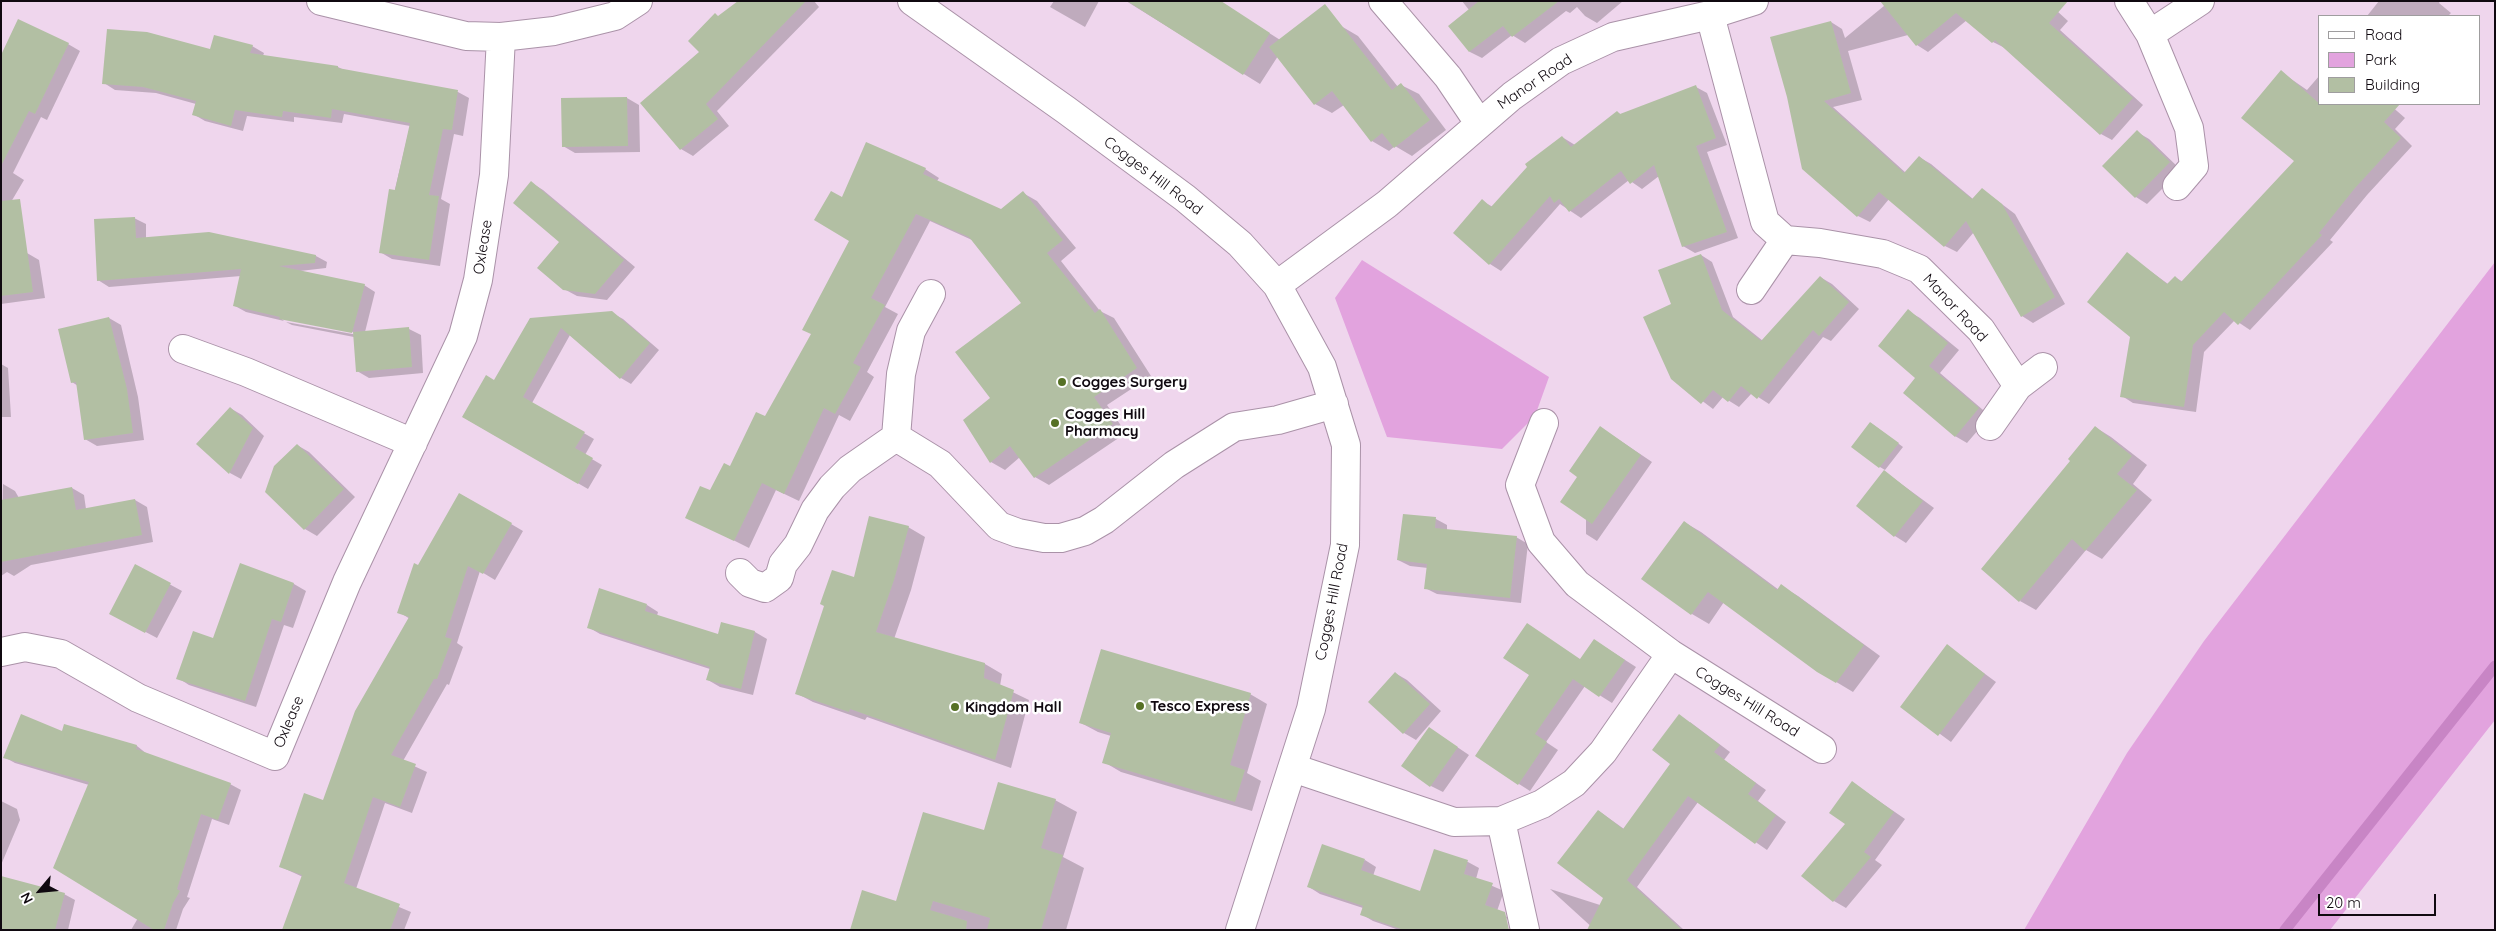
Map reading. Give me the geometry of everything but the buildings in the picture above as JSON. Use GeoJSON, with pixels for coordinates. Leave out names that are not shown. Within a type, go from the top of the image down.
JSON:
{"type":"FeatureCollection","features":[{"type":"Feature","properties":{"kind":"street"},"geometry":{"type":"LineString","coordinates":[[321,1],[466,36],[501,37],[554,30],[615,16],[638,1]]}},
{"type":"Feature","properties":{"kind":"street","name":"Cogges Hill Road"},"geometry":{"type":"LineString","coordinates":[[912,1],[1186,198],[1240,244],[1278,285],[1322,367],[1346,444],[1345,546],[1311,709],[1240,930]]}},
{"type":"Feature","properties":{"kind":"street"},"geometry":{"type":"LineString","coordinates":[[1383,1],[1448,77],[1479,123]]}},
{"type":"Feature","properties":{"kind":"street","name":"Manor Road"},"geometry":{"type":"LineString","coordinates":[[1278,285],[1387,204],[1436,163],[1479,123],[1512,96],[1561,61],[1613,37],[1710,15],[1754,1]]}},
{"type":"Feature","properties":{"kind":"street"},"geometry":{"type":"LineString","coordinates":[[2129,1],[2150,34],[2188,128],[2194,166],[2177,186]]}},
{"type":"Feature","properties":{"kind":"street"},"geometry":{"type":"LineString","coordinates":[[2150,34],[2200,1]]}},
{"type":"Feature","properties":{"kind":"street"},"geometry":{"type":"LineString","coordinates":[[1710,15],[1765,222],[1785,240],[1751,290]]}},
{"type":"Feature","properties":{"kind":"street","name":"Oxlease"},"geometry":{"type":"LineString","coordinates":[[1,652],[25,647],[61,654],[138,698],[275,756],[347,582],[463,336],[478,280],[494,176],[501,37]]}},
{"type":"Feature","properties":{"kind":"street","name":"Manor Road"},"geometry":{"type":"LineString","coordinates":[[1785,240],[1820,243],[1883,254],[1919,269],[1981,330],[2018,386]]}},
{"type":"Feature","properties":{"kind":"street"},"geometry":{"type":"LineString","coordinates":[[896,437],[900,374],[911,331],[931,294]]}},
{"type":"Feature","properties":{"kind":"street"},"geometry":{"type":"LineString","coordinates":[[183,349],[246,372],[413,443]]}},
{"type":"Feature","properties":{"kind":"street"},"geometry":{"type":"LineString","coordinates":[[1990,426],[2018,386],[2043,368]]}},
{"type":"Feature","properties":{"kind":"street"},"geometry":{"type":"LineString","coordinates":[[896,437],[940,464],[999,526],[1018,533],[1044,538],[1061,538],[1085,531],[1104,520],[1174,466],[1234,427],[1278,420],[1334,404]]}},
{"type":"Feature","properties":{"kind":"street","name":"Cogges Hill Road"},"geometry":{"type":"LineString","coordinates":[[1544,423],[1520,485],[1541,542],[1577,584],[1671,654],[1822,749]]}},
{"type":"Feature","properties":{"kind":"street"},"geometry":{"type":"LineString","coordinates":[[740,573],[750,583],[765,588],[779,578],[783,564],[798,545],[815,510],[832,487],[850,469],[896,437]]}},
{"type":"Feature","properties":{"kind":"street"},"geometry":{"type":"LineString","coordinates":[[1292,768],[1454,822],[1501,821],[1542,804],[1574,783],[1603,752],[1671,654]]}},
{"type":"Feature","properties":{"kind":"street"},"geometry":{"type":"LineString","coordinates":[[1501,821],[1525,930]]}},
{"type":"Feature","properties":{"kind":"green space"},"geometry":{"type":"Polygon","coordinates":[[[1362,260],[1549,377],[1535,416],[1502,449],[1387,437],[1335,298],[1362,260]]]}},
{"type":"Feature","properties":{"kind":"green space"},"geometry":{"type":"Polygon","coordinates":[[[2495,262],[2495,720],[2330,930],[2024,930],[2127,753],[2204,641],[2495,262]]]}},
{"type":"Feature","properties":{"kind":"waterway"},"geometry":{"type":"LineString","coordinates":[[2285,930],[2495,666]]}},
{"type":"Feature","properties":{"kind":"place","name":"Cogges Surgery"},"geometry":{"type":"Point","coordinates":[1062,382]}},
{"type":"Feature","properties":{"kind":"place","name":"Cogges Hill Pharmacy"},"geometry":{"type":"Point","coordinates":[1055,423]}},
{"type":"Feature","properties":{"kind":"place","name":"Tesco Express"},"geometry":{"type":"Point","coordinates":[1140,706]}},
{"type":"Feature","properties":{"kind":"place","name":"Kingdom Hall"},"geometry":{"type":"Point","coordinates":[955,707]}}]}
